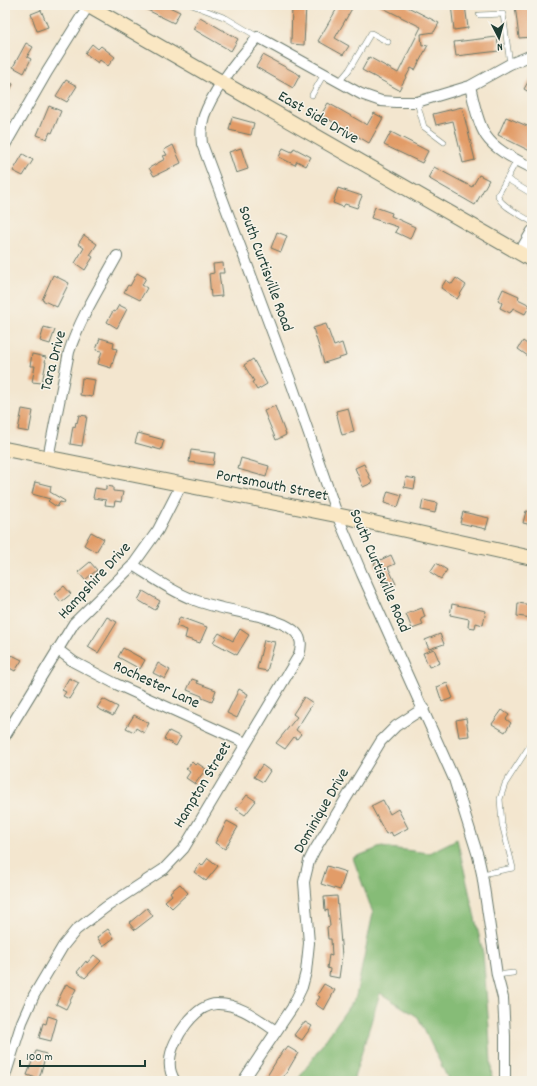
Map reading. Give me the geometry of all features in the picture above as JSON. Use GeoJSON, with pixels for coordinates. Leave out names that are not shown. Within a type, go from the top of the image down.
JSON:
{"type":"FeatureCollection","features":[{"type":"Feature","properties":{"kind":"street"},"geometry":{"type":"LineString","coordinates":[[5,145],[88,5]]}},
{"type":"Feature","properties":{"kind":"street","name":"East Side Drive"},"geometry":{"type":"LineString","coordinates":[[88,5],[532,260]]}},
{"type":"Feature","properties":{"kind":"street"},"geometry":{"type":"LineString","coordinates":[[258,37],[361,94],[381,101],[417,102],[470,86],[510,64],[532,55]]}},
{"type":"Feature","properties":{"kind":"street","name":"South Curtisville Road"},"geometry":{"type":"LineString","coordinates":[[258,37],[240,56],[222,83],[204,116],[201,136],[202,144],[292,385],[338,517],[362,574],[424,708],[454,778],[482,874],[502,998],[505,1036],[505,1081]]}},
{"type":"Feature","properties":{"kind":"street"},"geometry":{"type":"LineString","coordinates":[[470,86],[482,128],[487,136],[500,150],[532,168]]}},
{"type":"Feature","properties":{"kind":"street"},"geometry":{"type":"LineString","coordinates":[[519,253],[532,231]]}},
{"type":"Feature","properties":{"kind":"street","name":"Tara Drive"},"geometry":{"type":"LineString","coordinates":[[48,458],[69,352],[73,340],[84,315],[117,256]]}},
{"type":"Feature","properties":{"kind":"street","name":"Portsmouth Street"},"geometry":{"type":"LineString","coordinates":[[5,450],[338,517],[532,558]]}},
{"type":"Feature","properties":{"kind":"street","name":"Hampshire Drive"},"geometry":{"type":"LineString","coordinates":[[5,736],[74,623],[133,565],[158,530],[181,485]]}},
{"type":"Feature","properties":{"kind":"street","name":"Hampton Street"},"geometry":{"type":"LineString","coordinates":[[5,1076],[22,1022],[34,996],[63,946],[76,930],[164,869],[176,858],[206,813],[246,743],[290,672],[299,654],[301,645],[299,636],[293,629],[276,621],[191,599],[164,585],[133,565]]}},
{"type":"Feature","properties":{"kind":"street","name":"Rochester Lane"},"geometry":{"type":"LineString","coordinates":[[57,649],[74,662],[116,684],[246,743]]}},
{"type":"Feature","properties":{"kind":"street","name":"Dominique Drive"},"geometry":{"type":"LineString","coordinates":[[242,1081],[298,999],[306,972],[309,943],[304,882],[314,851],[381,740],[396,726],[424,708]]}},
{"type":"Feature","properties":{"kind":"street"},"geometry":{"type":"LineString","coordinates":[[175,1081],[172,1076],[170,1061],[175,1042],[189,1020],[206,1007],[216,1004],[228,1004],[246,1012],[276,1031]]}},
{"type":"Feature","properties":{"kind":"lane"},"geometry":{"type":"LineString","coordinates":[[192,5],[226,18],[258,37]]}},
{"type":"Feature","properties":{"kind":"lane"},"geometry":{"type":"LineString","coordinates":[[479,16],[503,14],[510,64]]}},
{"type":"Feature","properties":{"kind":"lane"},"geometry":{"type":"LineString","coordinates":[[339,82],[350,70],[371,33],[388,42]]}},
{"type":"Feature","properties":{"kind":"lane"},"geometry":{"type":"LineString","coordinates":[[312,95],[324,74]]}},
{"type":"Feature","properties":{"kind":"lane"},"geometry":{"type":"LineString","coordinates":[[417,102],[424,127],[444,142]]}},
{"type":"Feature","properties":{"kind":"lane"},"geometry":{"type":"LineString","coordinates":[[517,160],[498,195],[499,201],[532,222]]}},
{"type":"Feature","properties":{"kind":"lane"},"geometry":{"type":"LineString","coordinates":[[507,179],[532,194]]}},
{"type":"Feature","properties":{"kind":"lane"},"geometry":{"type":"LineString","coordinates":[[482,874],[513,868],[502,824],[500,799],[505,784],[532,742]]}},
{"type":"Feature","properties":{"kind":"lane"},"geometry":{"type":"LineString","coordinates":[[498,975],[513,973]]}},
{"type":"Feature","properties":{"kind":"green space"},"geometry":{"type":"Polygon","coordinates":[[[457,839],[483,953],[492,1081],[449,1081],[418,1017],[380,993],[353,1081],[297,1081],[356,996],[373,913],[353,858],[381,847],[429,853],[457,839]]]}},
{"type":"Feature","properties":{"kind":"building"},"geometry":{"type":"Polygon","coordinates":[[[137,5],[165,5],[180,12],[174,23],[137,5]]]}},
{"type":"Feature","properties":{"kind":"building"},"geometry":{"type":"Polygon","coordinates":[[[292,5],[306,5],[304,45],[291,44],[292,5]]]}},
{"type":"Feature","properties":{"kind":"building"},"geometry":{"type":"Polygon","coordinates":[[[339,5],[354,5],[335,38],[349,46],[343,55],[318,41],[339,5]]]}},
{"type":"Feature","properties":{"kind":"building"},"geometry":{"type":"Polygon","coordinates":[[[377,5],[404,5],[439,23],[434,32],[421,34],[422,46],[428,45],[415,70],[411,68],[399,90],[362,70],[369,57],[398,73],[421,27],[377,5]]]}},
{"type":"Feature","properties":{"kind":"building"},"geometry":{"type":"Polygon","coordinates":[[[451,5],[465,5],[468,28],[454,30],[451,5]]]}},
{"type":"Feature","properties":{"kind":"building"},"geometry":{"type":"Polygon","coordinates":[[[515,5],[530,5],[532,37],[519,38],[515,5]]]}},
{"type":"Feature","properties":{"kind":"building"},"geometry":{"type":"Polygon","coordinates":[[[41,10],[48,27],[37,31],[31,14],[41,10]]]}},
{"type":"Feature","properties":{"kind":"building"},"geometry":{"type":"Polygon","coordinates":[[[200,17],[238,39],[231,51],[193,29],[200,17]]]}},
{"type":"Feature","properties":{"kind":"building"},"geometry":{"type":"Polygon","coordinates":[[[497,37],[499,51],[456,56],[454,42],[497,37]]]}},
{"type":"Feature","properties":{"kind":"building"},"geometry":{"type":"Polygon","coordinates":[[[26,43],[33,47],[27,57],[31,59],[24,73],[13,67],[26,43]]]}},
{"type":"Feature","properties":{"kind":"building"},"geometry":{"type":"Polygon","coordinates":[[[92,44],[98,49],[101,46],[115,57],[108,66],[100,60],[98,63],[85,53],[92,44]]]}},
{"type":"Feature","properties":{"kind":"building"},"geometry":{"type":"Polygon","coordinates":[[[263,55],[300,75],[293,88],[256,67],[263,55]]]}},
{"type":"Feature","properties":{"kind":"building"},"geometry":{"type":"Polygon","coordinates":[[[532,75],[532,94],[524,89],[532,75]]]}},
{"type":"Feature","properties":{"kind":"building"},"geometry":{"type":"Polygon","coordinates":[[[5,80],[13,84],[5,101],[5,80]]]}},
{"type":"Feature","properties":{"kind":"building"},"geometry":{"type":"Polygon","coordinates":[[[66,80],[77,86],[67,102],[56,96],[66,80]]]}},
{"type":"Feature","properties":{"kind":"building"},"geometry":{"type":"Polygon","coordinates":[[[328,103],[367,125],[374,113],[383,118],[369,143],[321,115],[328,103]]]}},
{"type":"Feature","properties":{"kind":"building"},"geometry":{"type":"Polygon","coordinates":[[[49,106],[61,111],[52,133],[50,132],[47,139],[37,135],[49,106]]]}},
{"type":"Feature","properties":{"kind":"building"},"geometry":{"type":"Polygon","coordinates":[[[462,107],[475,160],[463,163],[453,121],[436,125],[433,114],[462,107]]]}},
{"type":"Feature","properties":{"kind":"building"},"geometry":{"type":"Polygon","coordinates":[[[232,117],[254,123],[251,135],[229,130],[232,117]]]}},
{"type":"Feature","properties":{"kind":"building"},"geometry":{"type":"Polygon","coordinates":[[[506,117],[532,128],[532,152],[498,135],[506,117]]]}},
{"type":"Feature","properties":{"kind":"building"},"geometry":{"type":"Polygon","coordinates":[[[391,132],[428,151],[422,163],[384,145],[391,132]]]}},
{"type":"Feature","properties":{"kind":"building"},"geometry":{"type":"Polygon","coordinates":[[[173,145],[181,163],[154,176],[149,168],[165,159],[163,156],[167,155],[164,150],[173,145]]]}},
{"type":"Feature","properties":{"kind":"building"},"geometry":{"type":"Polygon","coordinates":[[[241,148],[248,169],[236,173],[229,152],[241,148]]]}},
{"type":"Feature","properties":{"kind":"building"},"geometry":{"type":"Polygon","coordinates":[[[283,148],[292,152],[294,148],[311,157],[306,166],[297,161],[295,165],[279,157],[283,148]]]}},
{"type":"Feature","properties":{"kind":"building"},"geometry":{"type":"Polygon","coordinates":[[[23,154],[33,160],[23,176],[13,171],[23,154]]]}},
{"type":"Feature","properties":{"kind":"building"},"geometry":{"type":"Polygon","coordinates":[[[434,167],[472,187],[479,175],[489,180],[475,205],[428,178],[434,167]]]}},
{"type":"Feature","properties":{"kind":"building"},"geometry":{"type":"Polygon","coordinates":[[[338,188],[362,196],[357,208],[345,204],[343,207],[333,203],[338,188]]]}},
{"type":"Feature","properties":{"kind":"building"},"geometry":{"type":"Polygon","coordinates":[[[375,207],[392,213],[391,216],[415,227],[410,239],[395,232],[398,227],[371,218],[375,207]]]}},
{"type":"Feature","properties":{"kind":"building"},"geometry":{"type":"Polygon","coordinates":[[[277,232],[287,236],[281,252],[271,248],[277,232]]]}},
{"type":"Feature","properties":{"kind":"building"},"geometry":{"type":"Polygon","coordinates":[[[84,235],[97,244],[90,255],[93,257],[85,270],[75,263],[84,248],[78,244],[84,235]]]}},
{"type":"Feature","properties":{"kind":"building"},"geometry":{"type":"Polygon","coordinates":[[[223,263],[224,273],[219,273],[222,296],[211,297],[209,274],[214,273],[213,264],[223,263]]]}},
{"type":"Feature","properties":{"kind":"building"},"geometry":{"type":"Polygon","coordinates":[[[137,273],[146,278],[142,285],[147,288],[140,300],[124,292],[128,285],[130,286],[137,273]]]}},
{"type":"Feature","properties":{"kind":"building"},"geometry":{"type":"Polygon","coordinates":[[[53,275],[69,283],[57,307],[42,300],[53,275]]]}},
{"type":"Feature","properties":{"kind":"building"},"geometry":{"type":"Polygon","coordinates":[[[456,278],[466,285],[457,299],[441,288],[446,280],[452,284],[456,278]]]}},
{"type":"Feature","properties":{"kind":"building"},"geometry":{"type":"Polygon","coordinates":[[[503,289],[519,296],[518,299],[530,305],[525,314],[513,308],[510,313],[500,308],[502,303],[498,300],[503,289]]]}},
{"type":"Feature","properties":{"kind":"building"},"geometry":{"type":"Polygon","coordinates":[[[119,305],[127,309],[117,328],[107,322],[113,311],[115,312],[119,305]]]}},
{"type":"Feature","properties":{"kind":"building"},"geometry":{"type":"Polygon","coordinates":[[[326,324],[334,346],[342,343],[346,356],[324,363],[313,328],[326,324]]]}},
{"type":"Feature","properties":{"kind":"building"},"geometry":{"type":"Polygon","coordinates":[[[44,327],[55,330],[50,344],[40,341],[44,327]]]}},
{"type":"Feature","properties":{"kind":"building"},"geometry":{"type":"Polygon","coordinates":[[[532,336],[532,359],[518,349],[523,341],[527,344],[532,336]]]}},
{"type":"Feature","properties":{"kind":"building"},"geometry":{"type":"Polygon","coordinates":[[[100,338],[114,342],[113,348],[117,349],[111,368],[98,364],[102,351],[96,350],[100,338]]]}},
{"type":"Feature","properties":{"kind":"building"},"geometry":{"type":"Polygon","coordinates":[[[32,354],[46,357],[42,383],[32,382],[35,366],[30,366],[32,354]]]}},
{"type":"Feature","properties":{"kind":"building"},"geometry":{"type":"Polygon","coordinates":[[[253,359],[267,384],[257,390],[252,382],[254,381],[244,365],[253,359]]]}},
{"type":"Feature","properties":{"kind":"building"},"geometry":{"type":"Polygon","coordinates":[[[82,378],[95,380],[92,397],[80,395],[82,378]]]}},
{"type":"Feature","properties":{"kind":"building"},"geometry":{"type":"Polygon","coordinates":[[[275,406],[286,435],[276,440],[264,411],[275,406]]]}},
{"type":"Feature","properties":{"kind":"building"},"geometry":{"type":"Polygon","coordinates":[[[348,408],[354,432],[342,435],[336,411],[348,408]]]}},
{"type":"Feature","properties":{"kind":"building"},"geometry":{"type":"Polygon","coordinates":[[[22,409],[33,411],[29,432],[18,430],[22,409]]]}},
{"type":"Feature","properties":{"kind":"building"},"geometry":{"type":"Polygon","coordinates":[[[79,415],[87,416],[82,446],[70,444],[73,426],[75,427],[79,415]]]}},
{"type":"Feature","properties":{"kind":"building"},"geometry":{"type":"Polygon","coordinates":[[[138,433],[164,440],[161,450],[135,443],[138,433]]]}},
{"type":"Feature","properties":{"kind":"building"},"geometry":{"type":"Polygon","coordinates":[[[191,450],[215,453],[213,465],[189,462],[191,450]]]}},
{"type":"Feature","properties":{"kind":"building"},"geometry":{"type":"Polygon","coordinates":[[[241,458],[269,466],[266,477],[238,469],[241,458]]]}},
{"type":"Feature","properties":{"kind":"building"},"geometry":{"type":"Polygon","coordinates":[[[364,464],[372,483],[363,487],[355,468],[364,464]]]}},
{"type":"Feature","properties":{"kind":"building"},"geometry":{"type":"Polygon","coordinates":[[[406,477],[416,479],[414,489],[404,487],[406,477]]]}},
{"type":"Feature","properties":{"kind":"building"},"geometry":{"type":"Polygon","coordinates":[[[35,482],[51,486],[50,492],[65,501],[64,503],[60,502],[57,507],[48,501],[50,499],[32,494],[35,482]]]}},
{"type":"Feature","properties":{"kind":"building"},"geometry":{"type":"Polygon","coordinates":[[[106,486],[113,487],[113,491],[123,492],[121,502],[115,501],[114,506],[105,505],[106,500],[93,498],[95,488],[106,490],[106,486]]]}},
{"type":"Feature","properties":{"kind":"building"},"geometry":{"type":"Polygon","coordinates":[[[388,491],[402,495],[398,507],[384,503],[388,491]]]}},
{"type":"Feature","properties":{"kind":"building"},"geometry":{"type":"Polygon","coordinates":[[[423,500],[437,503],[435,513],[421,510],[423,500]]]}},
{"type":"Feature","properties":{"kind":"building"},"geometry":{"type":"Polygon","coordinates":[[[526,511],[532,512],[532,525],[523,523],[526,511]]]}},
{"type":"Feature","properties":{"kind":"building"},"geometry":{"type":"Polygon","coordinates":[[[463,512],[489,518],[486,529],[460,523],[463,512]]]}},
{"type":"Feature","properties":{"kind":"building"},"geometry":{"type":"Polygon","coordinates":[[[91,532],[104,539],[96,552],[84,545],[91,532]]]}},
{"type":"Feature","properties":{"kind":"building"},"geometry":{"type":"Polygon","coordinates":[[[391,555],[395,564],[388,567],[396,584],[385,589],[374,563],[391,555]]]}},
{"type":"Feature","properties":{"kind":"building"},"geometry":{"type":"Polygon","coordinates":[[[90,562],[97,570],[85,580],[78,572],[90,562]]]}},
{"type":"Feature","properties":{"kind":"building"},"geometry":{"type":"Polygon","coordinates":[[[436,563],[447,570],[441,579],[430,572],[436,563]]]}},
{"type":"Feature","properties":{"kind":"building"},"geometry":{"type":"Polygon","coordinates":[[[64,586],[71,594],[61,602],[54,594],[64,586]]]}},
{"type":"Feature","properties":{"kind":"building"},"geometry":{"type":"Polygon","coordinates":[[[143,591],[160,601],[155,610],[138,600],[143,591]]]}},
{"type":"Feature","properties":{"kind":"building"},"geometry":{"type":"Polygon","coordinates":[[[518,603],[532,605],[532,618],[517,616],[518,603]]]}},
{"type":"Feature","properties":{"kind":"building"},"geometry":{"type":"Polygon","coordinates":[[[452,604],[486,611],[483,625],[476,623],[475,628],[468,627],[469,619],[450,615],[452,604]]]}},
{"type":"Feature","properties":{"kind":"building"},"geometry":{"type":"Polygon","coordinates":[[[422,608],[425,617],[421,619],[423,625],[412,629],[406,614],[422,608]]]}},
{"type":"Feature","properties":{"kind":"building"},"geometry":{"type":"Polygon","coordinates":[[[107,617],[117,622],[98,653],[88,647],[107,617]]]}},
{"type":"Feature","properties":{"kind":"building"},"geometry":{"type":"Polygon","coordinates":[[[180,617],[207,627],[200,643],[185,638],[187,630],[176,626],[180,617]]]}},
{"type":"Feature","properties":{"kind":"building"},"geometry":{"type":"Polygon","coordinates":[[[240,629],[249,635],[237,655],[213,642],[219,633],[233,641],[240,629]]]}},
{"type":"Feature","properties":{"kind":"building"},"geometry":{"type":"Polygon","coordinates":[[[440,634],[444,644],[429,649],[425,640],[440,634]]]}},
{"type":"Feature","properties":{"kind":"building"},"geometry":{"type":"Polygon","coordinates":[[[264,640],[275,642],[267,671],[257,669],[264,640]]]}},
{"type":"Feature","properties":{"kind":"building"},"geometry":{"type":"Polygon","coordinates":[[[123,648],[145,660],[140,669],[118,657],[123,648]]]}},
{"type":"Feature","properties":{"kind":"building"},"geometry":{"type":"Polygon","coordinates":[[[434,649],[440,663],[429,667],[423,653],[434,649]]]}},
{"type":"Feature","properties":{"kind":"building"},"geometry":{"type":"Polygon","coordinates":[[[12,655],[22,660],[15,671],[6,666],[12,655]]]}},
{"type":"Feature","properties":{"kind":"building"},"geometry":{"type":"Polygon","coordinates":[[[158,663],[170,670],[165,679],[153,673],[158,663]]]}},
{"type":"Feature","properties":{"kind":"building"},"geometry":{"type":"Polygon","coordinates":[[[69,678],[79,683],[69,699],[63,696],[66,692],[62,690],[69,678]]]}},
{"type":"Feature","properties":{"kind":"building"},"geometry":{"type":"Polygon","coordinates":[[[192,679],[198,681],[197,683],[216,690],[212,702],[187,690],[192,679]]]}},
{"type":"Feature","properties":{"kind":"building"},"geometry":{"type":"Polygon","coordinates":[[[447,683],[453,698],[442,702],[437,687],[447,683]]]}},
{"type":"Feature","properties":{"kind":"building"},"geometry":{"type":"Polygon","coordinates":[[[239,689],[248,694],[237,718],[227,713],[239,689]]]}},
{"type":"Feature","properties":{"kind":"building"},"geometry":{"type":"Polygon","coordinates":[[[304,697],[313,703],[296,730],[301,734],[297,739],[294,737],[285,749],[276,743],[297,717],[293,714],[304,697]]]}},
{"type":"Feature","properties":{"kind":"building"},"geometry":{"type":"Polygon","coordinates":[[[103,699],[118,707],[113,716],[97,708],[103,699]]]}},
{"type":"Feature","properties":{"kind":"building"},"geometry":{"type":"Polygon","coordinates":[[[502,710],[509,715],[506,719],[511,723],[505,732],[492,724],[502,710]]]}},
{"type":"Feature","properties":{"kind":"building"},"geometry":{"type":"Polygon","coordinates":[[[134,715],[149,723],[144,733],[136,728],[134,732],[126,728],[134,715]]]}},
{"type":"Feature","properties":{"kind":"building"},"geometry":{"type":"Polygon","coordinates":[[[466,718],[469,736],[459,737],[456,720],[466,718]]]}},
{"type":"Feature","properties":{"kind":"building"},"geometry":{"type":"Polygon","coordinates":[[[169,731],[181,737],[176,746],[164,739],[169,731]]]}},
{"type":"Feature","properties":{"kind":"building"},"geometry":{"type":"Polygon","coordinates":[[[192,762],[195,765],[197,763],[206,769],[195,784],[186,778],[190,772],[186,769],[192,762]]]}},
{"type":"Feature","properties":{"kind":"building"},"geometry":{"type":"Polygon","coordinates":[[[262,765],[270,771],[263,782],[254,777],[262,765]]]}},
{"type":"Feature","properties":{"kind":"building"},"geometry":{"type":"Polygon","coordinates":[[[247,795],[256,801],[245,815],[236,809],[247,795]]]}},
{"type":"Feature","properties":{"kind":"building"},"geometry":{"type":"Polygon","coordinates":[[[383,800],[390,814],[398,809],[408,828],[393,836],[391,832],[386,834],[371,806],[383,800]]]}},
{"type":"Feature","properties":{"kind":"building"},"geometry":{"type":"Polygon","coordinates":[[[227,821],[238,827],[225,849],[215,843],[227,821]]]}},
{"type":"Feature","properties":{"kind":"building"},"geometry":{"type":"Polygon","coordinates":[[[208,858],[218,866],[206,881],[194,872],[200,864],[202,866],[208,858]]]}},
{"type":"Feature","properties":{"kind":"building"},"geometry":{"type":"Polygon","coordinates":[[[327,866],[346,872],[340,890],[321,884],[327,866]]]}},
{"type":"Feature","properties":{"kind":"building"},"geometry":{"type":"Polygon","coordinates":[[[180,884],[188,893],[172,908],[165,901],[172,895],[170,892],[180,884]]]}},
{"type":"Feature","properties":{"kind":"building"},"geometry":{"type":"Polygon","coordinates":[[[337,896],[342,956],[339,978],[329,976],[330,969],[327,968],[329,955],[332,956],[331,939],[328,939],[327,927],[330,926],[328,910],[325,911],[324,897],[337,896]]]}},
{"type":"Feature","properties":{"kind":"building"},"geometry":{"type":"Polygon","coordinates":[[[147,908],[153,916],[135,930],[129,923],[147,908]]]}},
{"type":"Feature","properties":{"kind":"building"},"geometry":{"type":"Polygon","coordinates":[[[108,929],[114,938],[103,946],[97,937],[108,929]]]}},
{"type":"Feature","properties":{"kind":"building"},"geometry":{"type":"Polygon","coordinates":[[[94,955],[101,961],[85,978],[77,972],[86,961],[87,963],[94,955]]]}},
{"type":"Feature","properties":{"kind":"building"},"geometry":{"type":"Polygon","coordinates":[[[66,984],[76,989],[66,1009],[56,1004],[66,984]]]}},
{"type":"Feature","properties":{"kind":"building"},"geometry":{"type":"Polygon","coordinates":[[[324,984],[335,990],[324,1010],[315,1004],[320,997],[317,995],[324,984]]]}},
{"type":"Feature","properties":{"kind":"building"},"geometry":{"type":"Polygon","coordinates":[[[48,1016],[57,1019],[51,1041],[39,1038],[43,1023],[46,1024],[48,1016]]]}},
{"type":"Feature","properties":{"kind":"building"},"geometry":{"type":"Polygon","coordinates":[[[305,1022],[312,1026],[302,1040],[294,1035],[305,1022]]]}},
{"type":"Feature","properties":{"kind":"building"},"geometry":{"type":"Polygon","coordinates":[[[288,1047],[298,1053],[287,1072],[280,1081],[264,1081],[283,1050],[285,1051],[288,1047]]]}},
{"type":"Feature","properties":{"kind":"building"},"geometry":{"type":"Polygon","coordinates":[[[36,1051],[46,1054],[39,1079],[27,1075],[36,1051]]]}}]}
